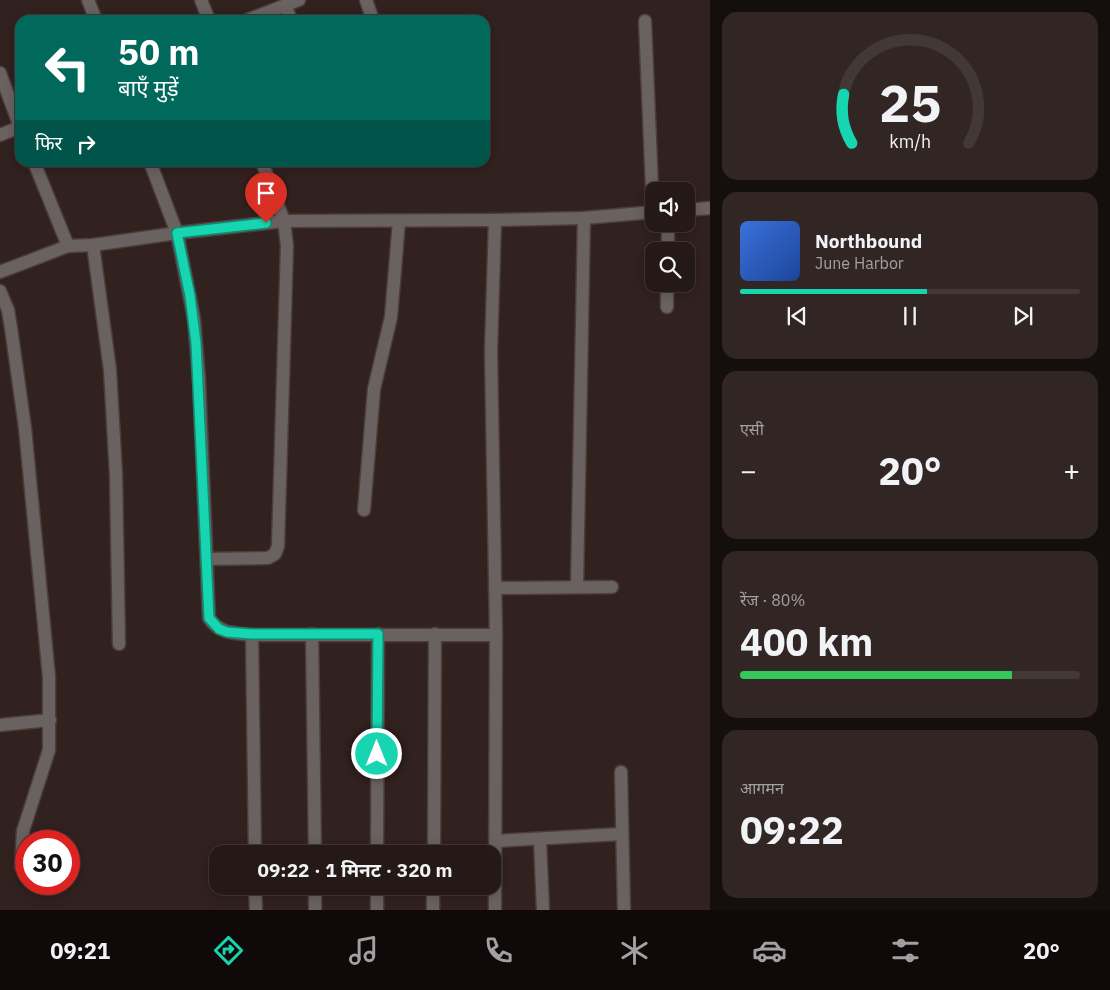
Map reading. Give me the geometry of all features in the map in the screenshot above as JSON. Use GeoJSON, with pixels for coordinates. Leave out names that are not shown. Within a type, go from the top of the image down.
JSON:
{"type":"FeatureCollection","features":[{"type":"Feature","properties":{"kind":"street"},"geometry":{"type":"LineString","coordinates":[[88,0],[94,15]]}},
{"type":"Feature","properties":{"kind":"street"},"geometry":{"type":"LineString","coordinates":[[201,0],[207,15]]}},
{"type":"Feature","properties":{"kind":"street"},"geometry":{"type":"LineString","coordinates":[[260,15],[299,0]]}},
{"type":"Feature","properties":{"kind":"street"},"geometry":{"type":"LineString","coordinates":[[366,0],[371,15]]}},
{"type":"Feature","properties":{"kind":"street"},"geometry":{"type":"LineString","coordinates":[[285,5],[288,15]]}},
{"type":"Feature","properties":{"kind":"street"},"geometry":{"type":"LineString","coordinates":[[645,21],[653,182]]}},
{"type":"Feature","properties":{"kind":"street"},"geometry":{"type":"LineString","coordinates":[[0,73],[15,114]]}},
{"type":"Feature","properties":{"kind":"street"},"geometry":{"type":"LineString","coordinates":[[0,135],[15,129]]}},
{"type":"Feature","properties":{"kind":"street"},"geometry":{"type":"LineString","coordinates":[[36,167],[68,246]]}},
{"type":"Feature","properties":{"kind":"street"},"geometry":{"type":"LineString","coordinates":[[152,167],[177,233],[190,296],[196,343],[209,618],[219,629],[227,632],[252,634],[496,635]]}},
{"type":"Feature","properties":{"kind":"street"},"geometry":{"type":"LineString","coordinates":[[206,559],[268,558],[275,554],[278,546],[287,235],[284,221],[264,167]]}},
{"type":"Feature","properties":{"kind":"street"},"geometry":{"type":"LineString","coordinates":[[695,209],[710,208]]}},
{"type":"Feature","properties":{"kind":"street"},"geometry":{"type":"LineString","coordinates":[[0,272],[16,268],[68,246],[93,245],[284,221],[584,218],[645,213]]}},
{"type":"Feature","properties":{"kind":"street"},"geometry":{"type":"LineString","coordinates":[[577,586],[584,218]]}},
{"type":"Feature","properties":{"kind":"street"},"geometry":{"type":"LineString","coordinates":[[495,220],[491,352],[496,635],[496,910]]}},
{"type":"Feature","properties":{"kind":"street"},"geometry":{"type":"LineString","coordinates":[[364,510],[374,390],[391,317],[399,221]]}},
{"type":"Feature","properties":{"kind":"street"},"geometry":{"type":"LineString","coordinates":[[93,245],[110,370],[119,644]]}},
{"type":"Feature","properties":{"kind":"street"},"geometry":{"type":"LineString","coordinates":[[0,291],[10,319],[25,428],[41,582],[50,720],[49,750],[23,830]]}},
{"type":"Feature","properties":{"kind":"street"},"geometry":{"type":"LineString","coordinates":[[667,307],[668,292]]}},
{"type":"Feature","properties":{"kind":"street"},"geometry":{"type":"LineString","coordinates":[[495,588],[612,587]]}},
{"type":"Feature","properties":{"kind":"street"},"geometry":{"type":"LineString","coordinates":[[252,634],[255,845]]}},
{"type":"Feature","properties":{"kind":"street"},"geometry":{"type":"LineString","coordinates":[[312,634],[314,845]]}},
{"type":"Feature","properties":{"kind":"street"},"geometry":{"type":"LineString","coordinates":[[377,845],[378,634]]}},
{"type":"Feature","properties":{"kind":"street"},"geometry":{"type":"LineString","coordinates":[[434,845],[435,634]]}},
{"type":"Feature","properties":{"kind":"street"},"geometry":{"type":"LineString","coordinates":[[0,725],[50,720]]}},
{"type":"Feature","properties":{"kind":"street"},"geometry":{"type":"LineString","coordinates":[[621,772],[624,910]]}},
{"type":"Feature","properties":{"kind":"street"},"geometry":{"type":"LineString","coordinates":[[496,840],[540,840],[621,834]]}},
{"type":"Feature","properties":{"kind":"street"},"geometry":{"type":"LineString","coordinates":[[540,840],[543,910]]}},
{"type":"Feature","properties":{"kind":"street"},"geometry":{"type":"LineString","coordinates":[[256,895],[256,910]]}},
{"type":"Feature","properties":{"kind":"street"},"geometry":{"type":"LineString","coordinates":[[315,895],[315,910]]}},
{"type":"Feature","properties":{"kind":"street"},"geometry":{"type":"LineString","coordinates":[[377,895],[377,910]]}},
{"type":"Feature","properties":{"kind":"street"},"geometry":{"type":"LineString","coordinates":[[433,910],[434,895]]}},
{"type":"Feature","properties":{"kind":"route"},"geometry":{"type":"LineString","coordinates":[[266,223],[177,233],[194,318],[200,397],[209,618],[219,629],[227,632],[252,634],[378,634],[377,754]]}}]}
